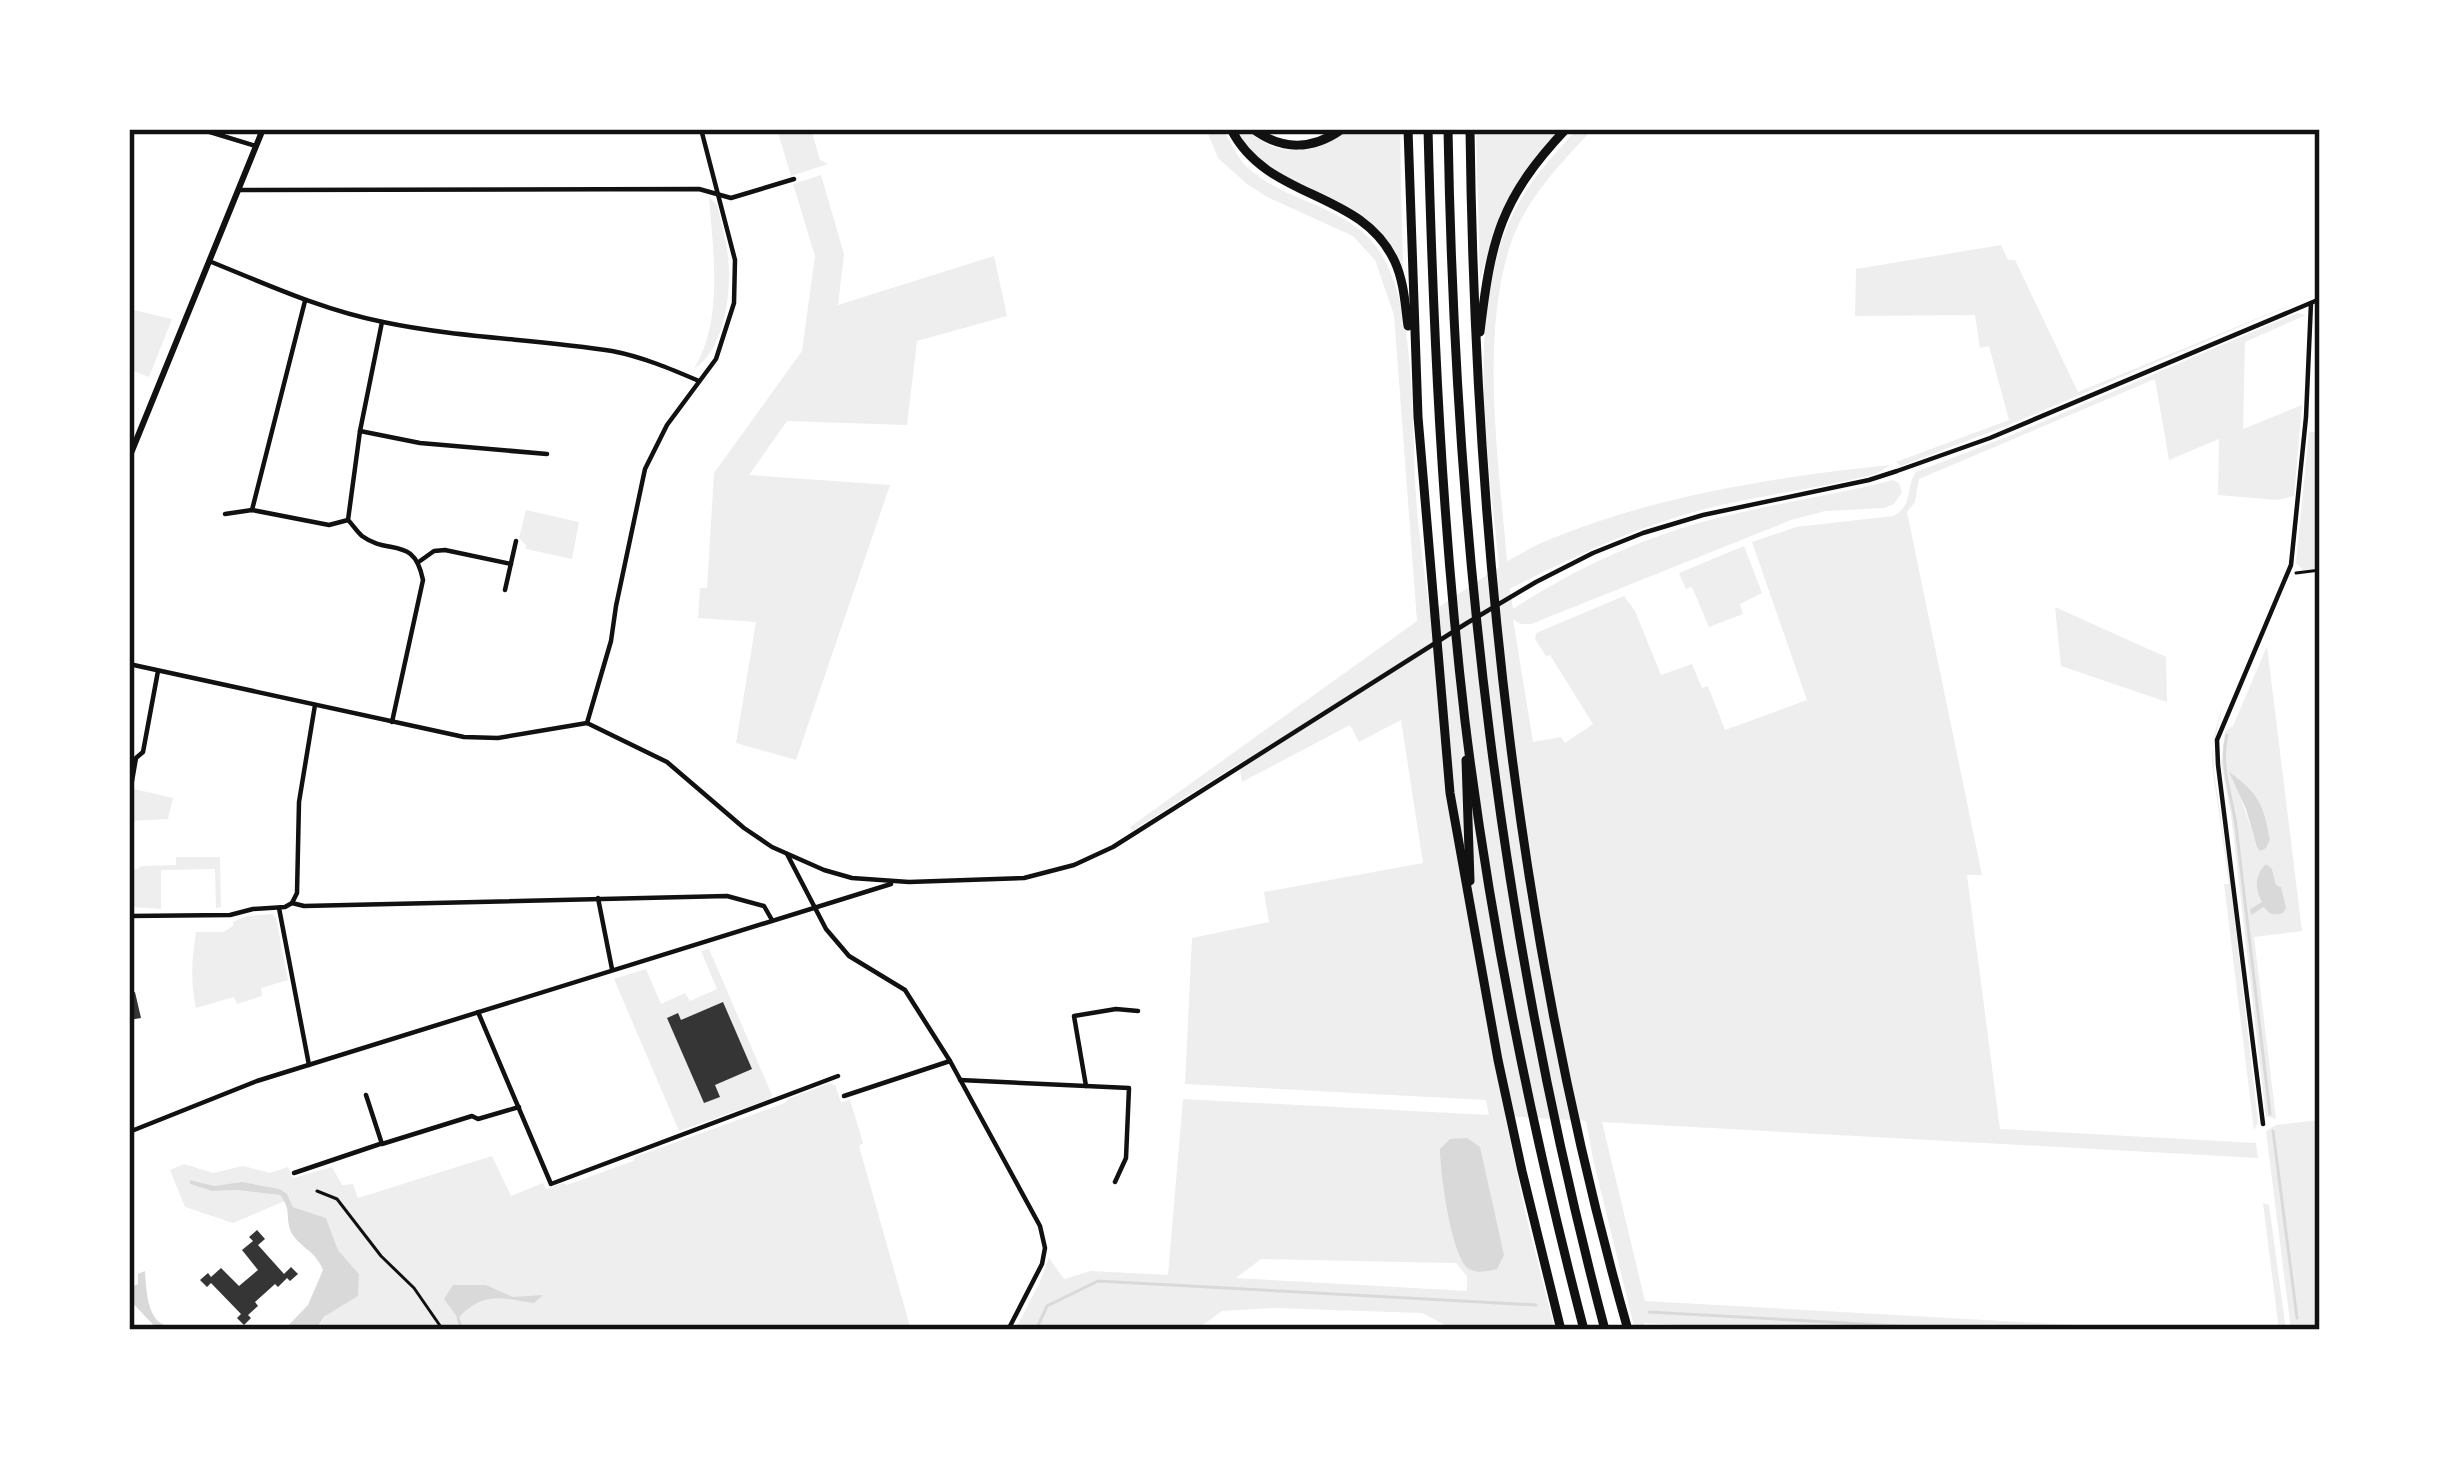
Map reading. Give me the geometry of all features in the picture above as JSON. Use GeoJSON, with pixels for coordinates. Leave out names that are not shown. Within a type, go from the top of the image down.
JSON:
{"type":"FeatureCollection","features":[{"type":"Feature","properties":{"kind":"highway"},"geometry":{"type":"LineString","coordinates":[[1232,129],[1264,170],[1355,215],[1383,241],[1402,284],[1416,377]]}},
{"type":"Feature","properties":{"kind":"highway"},"geometry":{"type":"LineString","coordinates":[[1253,129],[1279,143],[1304,146],[1342,129]]}},
{"type":"Feature","properties":{"kind":"highway"},"geometry":{"type":"LineString","coordinates":[[1408,129],[1416,377],[1448,779],[1514,1135],[1562,1330]]}},
{"type":"Feature","properties":{"kind":"highway"},"geometry":{"type":"LineString","coordinates":[[1428,129],[1439,431],[1466,724],[1511,1010],[1584,1330]]}},
{"type":"Feature","properties":{"kind":"highway"},"geometry":{"type":"LineString","coordinates":[[1448,129],[1461,460],[1489,745],[1534,1021],[1605,1330]]}},
{"type":"Feature","properties":{"kind":"highway"},"geometry":{"type":"LineString","coordinates":[[1470,129],[1471,265],[1494,591],[1529,881],[1567,1085],[1628,1330]]}},
{"type":"Feature","properties":{"kind":"highway"},"geometry":{"type":"LineString","coordinates":[[1478,367],[1487,269],[1495,237],[1521,184],[1566,129]]}},
{"type":"Feature","properties":{"kind":"highway"},"geometry":{"type":"LineString","coordinates":[[1466,724],[1474,929]]}},
{"type":"Feature","properties":{"kind":"street"},"geometry":{"type":"LineString","coordinates":[[200,129],[256,146]]}},
{"type":"Feature","properties":{"kind":"street"},"geometry":{"type":"LineString","coordinates":[[129,458],[263,129]]}},
{"type":"Feature","properties":{"kind":"street"},"geometry":{"type":"LineString","coordinates":[[587,723],[611,641],[645,469],[667,425],[716,359],[734,303],[735,260],[701,129]]}},
{"type":"Feature","properties":{"kind":"street"},"geometry":{"type":"LineString","coordinates":[[238,190],[699,189],[731,198],[794,178]]}},
{"type":"Feature","properties":{"kind":"street"},"geometry":{"type":"LineString","coordinates":[[209,261],[305,301],[382,322],[613,352],[652,361],[699,381]]}},
{"type":"Feature","properties":{"kind":"street"},"geometry":{"type":"LineString","coordinates":[[129,1132],[229,1090],[880,886],[1024,878],[1085,861],[1522,590],[1582,558],[1703,515],[1869,480],[1971,445],[2320,299]]}},
{"type":"Feature","properties":{"kind":"street"},"geometry":{"type":"LineString","coordinates":[[252,511],[305,301]]}},
{"type":"Feature","properties":{"kind":"street"},"geometry":{"type":"LineString","coordinates":[[2263,1124],[2217,740],[2288,574],[2302,461],[2311,303]]}},
{"type":"Feature","properties":{"kind":"street"},"geometry":{"type":"LineString","coordinates":[[348,520],[382,322]]}},
{"type":"Feature","properties":{"kind":"street"},"geometry":{"type":"LineString","coordinates":[[360,431],[420,443],[548,454]]}},
{"type":"Feature","properties":{"kind":"street"},"geometry":{"type":"LineString","coordinates":[[225,514],[252,511],[328,525],[348,520]]}},
{"type":"Feature","properties":{"kind":"street"},"geometry":{"type":"LineString","coordinates":[[348,520],[364,537],[410,552],[419,561],[423,580],[392,722]]}},
{"type":"Feature","properties":{"kind":"street"},"geometry":{"type":"LineString","coordinates":[[505,590],[516,541]]}},
{"type":"Feature","properties":{"kind":"street"},"geometry":{"type":"LineString","coordinates":[[419,561],[434,550],[445,550],[511,564]]}},
{"type":"Feature","properties":{"kind":"street"},"geometry":{"type":"LineString","coordinates":[[129,664],[476,739],[587,723],[667,762],[744,828],[787,854],[852,878],[909,882]]}},
{"type":"Feature","properties":{"kind":"street"},"geometry":{"type":"LineString","coordinates":[[129,784],[142,752],[158,671]]}},
{"type":"Feature","properties":{"kind":"street"},"geometry":{"type":"LineString","coordinates":[[309,1065],[285,906],[298,890],[300,791],[315,705]]}},
{"type":"Feature","properties":{"kind":"street"},"geometry":{"type":"LineString","coordinates":[[787,854],[826,928],[849,956],[904,990],[950,1061],[1040,1226],[1046,1248],[1042,1264],[1008,1330]]}},
{"type":"Feature","properties":{"kind":"street"},"geometry":{"type":"LineString","coordinates":[[129,916],[226,916],[285,906],[728,896],[764,906],[772,920]]}},
{"type":"Feature","properties":{"kind":"street"},"geometry":{"type":"LineString","coordinates":[[598,898],[612,970]]}},
{"type":"Feature","properties":{"kind":"street"},"geometry":{"type":"LineString","coordinates":[[1086,1086],[1074,1016],[1116,1009],[1138,1011]]}},
{"type":"Feature","properties":{"kind":"street"},"geometry":{"type":"LineString","coordinates":[[478,1012],[551,1184],[838,1076]]}},
{"type":"Feature","properties":{"kind":"street"},"geometry":{"type":"LineString","coordinates":[[844,1096],[950,1061]]}},
{"type":"Feature","properties":{"kind":"street"},"geometry":{"type":"LineString","coordinates":[[960,1080],[1129,1088],[1126,1158],[1115,1182]]}},
{"type":"Feature","properties":{"kind":"street"},"geometry":{"type":"LineString","coordinates":[[366,1095],[382,1144]]}},
{"type":"Feature","properties":{"kind":"street"},"geometry":{"type":"LineString","coordinates":[[295,1173],[472,1116],[478,1119],[519,1107]]}},
{"type":"Feature","properties":{"kind":"path"},"geometry":{"type":"LineString","coordinates":[[2288,574],[2320,570]]}},
{"type":"Feature","properties":{"kind":"path"},"geometry":{"type":"LineString","coordinates":[[317,1191],[337,1199],[381,1256],[414,1288],[443,1330]]}},
{"type":"Feature","properties":{"kind":"shaded area"},"geometry":{"type":"Polygon","coordinates":[[[777,129],[811,129],[820,160],[828,164],[791,176],[777,129]]]}},
{"type":"Feature","properties":{"kind":"shaded area"},"geometry":{"type":"Polygon","coordinates":[[[1206,129],[1223,129],[1237,154],[1261,179],[1354,225],[1384,259],[1396,288],[1409,358],[1417,509],[1430,613],[1499,567],[1484,385],[1489,292],[1515,210],[1577,129],[1593,129],[1527,209],[1502,277],[1494,399],[1507,561],[1580,528],[1667,502],[1756,483],[1890,465],[1876,474],[1651,525],[1510,589],[1513,609],[1612,555],[1691,525],[1893,480],[1902,492],[1894,504],[1884,508],[1825,511],[1791,520],[1531,624],[1513,619],[1533,742],[1561,737],[1565,743],[1593,724],[1535,639],[1536,633],[1624,596],[1661,675],[1692,664],[1702,688],[1708,686],[1725,730],[1807,700],[1752,542],[1796,527],[1893,516],[1904,507],[1916,472],[2297,313],[2306,315],[2245,342],[2243,429],[2302,405],[2294,496],[2278,500],[2218,495],[2219,439],[2169,460],[2155,379],[1919,479],[1915,502],[1907,512],[1982,875],[1967,875],[2000,1129],[2256,1143],[2258,1158],[1602,1122],[1645,1301],[2163,1330],[1786,1330],[1644,1323],[1645,1330],[1635,1330],[1586,1121],[1505,1116],[1555,1330],[1455,1330],[1422,1313],[1273,1308],[1222,1311],[1196,1330],[1015,1330],[1049,1258],[1064,1279],[1091,1271],[1168,1275],[1183,1099],[1489,1115],[1486,1100],[1185,1084],[1192,938],[1269,922],[1264,892],[1423,863],[1401,720],[1359,742],[1350,725],[1242,782],[1239,763],[1132,831],[1130,827],[1417,621],[1394,315],[1375,260],[1353,236],[1267,197],[1218,158],[1206,129]],[[1261,1259],[1236,1278],[1467,1291],[1467,1276],[1456,1263],[1261,1259]]]}},
{"type":"Feature","properties":{"kind":"shaded area"},"geometry":{"type":"Polygon","coordinates":[[[1235,129],[1271,146],[1302,150],[1331,141],[1348,129],[1400,129],[1403,273],[1392,252],[1363,219],[1267,168],[1235,129]]]}},
{"type":"Feature","properties":{"kind":"shaded area"},"geometry":{"type":"Polygon","coordinates":[[[1476,129],[1560,129],[1508,199],[1480,281],[1476,129]]]}},
{"type":"Feature","properties":{"kind":"shaded area"},"geometry":{"type":"Polygon","coordinates":[[[821,175],[844,254],[838,305],[994,256],[1007,316],[917,341],[907,425],[787,421],[749,475],[890,485],[796,760],[736,743],[756,622],[698,618],[700,588],[707,588],[714,473],[802,351],[815,256],[793,184],[821,175]]]}},
{"type":"Feature","properties":{"kind":"shaded area"},"geometry":{"type":"Polygon","coordinates":[[[709,197],[717,205],[727,246],[728,298],[717,339],[694,369],[713,307],[709,197]]]}},
{"type":"Feature","properties":{"kind":"shaded area"},"geometry":{"type":"Polygon","coordinates":[[[2001,245],[2008,260],[2015,260],[2078,392],[2319,293],[1901,466],[1896,462],[2009,420],[1989,346],[1980,348],[1975,315],[1855,316],[1856,269],[2001,245]]]}},
{"type":"Feature","properties":{"kind":"shaded area"},"geometry":{"type":"Polygon","coordinates":[[[129,309],[172,319],[149,377],[129,369],[129,309]]]}},
{"type":"Feature","properties":{"kind":"shaded area"},"geometry":{"type":"Polygon","coordinates":[[[2309,432],[2320,437],[2320,568],[2303,570],[2296,563],[2309,432]]]}},
{"type":"Feature","properties":{"kind":"shaded area"},"geometry":{"type":"Polygon","coordinates":[[[526,510],[579,522],[572,559],[526,549],[519,538],[526,510]]]}},
{"type":"Feature","properties":{"kind":"shaded area"},"geometry":{"type":"Polygon","coordinates":[[[1744,546],[1762,593],[1740,604],[1743,614],[1709,627],[1692,587],[1686,589],[1679,573],[1744,546]]]}},
{"type":"Feature","properties":{"kind":"shaded area"},"geometry":{"type":"Polygon","coordinates":[[[2055,607],[2166,657],[2167,702],[2061,666],[2055,607]]]}},
{"type":"Feature","properties":{"kind":"shaded area"},"geometry":{"type":"Polygon","coordinates":[[[2267,646],[2302,931],[2254,937],[2276,1119],[2266,1116],[2221,764],[2225,731],[2233,726],[2267,646]],[[2230,773],[2257,846],[2266,848],[2270,840],[2259,801],[2230,773]],[[2266,864],[2257,882],[2262,902],[2251,908],[2251,914],[2265,907],[2277,915],[2285,908],[2281,887],[2276,886],[2266,864]]]}},
{"type":"Feature","properties":{"kind":"shaded area"},"geometry":{"type":"Polygon","coordinates":[[[2213,749],[2258,1122],[2254,1130],[2224,884],[2229,884],[2213,749]]]}},
{"type":"Feature","properties":{"kind":"shaded area"},"geometry":{"type":"Polygon","coordinates":[[[2229,772],[2254,794],[2262,809],[2270,840],[2260,851],[2246,809],[2229,772]]]}},
{"type":"Feature","properties":{"kind":"shaded area"},"geometry":{"type":"Polygon","coordinates":[[[134,789],[173,798],[168,819],[129,821],[129,794],[134,789]]]}},
{"type":"Feature","properties":{"kind":"shaded area"},"geometry":{"type":"Polygon","coordinates":[[[176,857],[220,857],[221,907],[216,908],[215,869],[161,870],[161,909],[132,907],[129,870],[176,865],[176,857]]]}},
{"type":"Feature","properties":{"kind":"shaded area"},"geometry":{"type":"Polygon","coordinates":[[[2266,864],[2281,887],[2286,908],[2275,915],[2264,907],[2251,915],[2250,909],[2262,902],[2257,882],[2266,864]]]}},
{"type":"Feature","properties":{"kind":"shaded area"},"geometry":{"type":"Polygon","coordinates":[[[272,914],[288,980],[261,988],[262,996],[237,1004],[234,997],[196,1008],[192,970],[196,932],[223,932],[247,916],[272,914]]]}},
{"type":"Feature","properties":{"kind":"shaded area"},"geometry":{"type":"Polygon","coordinates":[[[709,949],[772,1095],[679,1131],[614,979],[646,969],[661,1004],[685,993],[690,1001],[717,989],[701,951],[709,949]]]}},
{"type":"Feature","properties":{"kind":"shaded area"},"geometry":{"type":"Polygon","coordinates":[[[830,1083],[841,1102],[850,1100],[911,1330],[315,1330],[359,1274],[338,1250],[326,1218],[293,1207],[280,1189],[191,1180],[190,1184],[212,1191],[280,1195],[285,1201],[233,1223],[185,1207],[170,1170],[184,1164],[213,1173],[243,1166],[270,1173],[288,1167],[293,1178],[332,1167],[342,1185],[353,1184],[358,1198],[492,1156],[511,1196],[543,1183],[546,1189],[567,1185],[830,1083]]]}},
{"type":"Feature","properties":{"kind":"shaded area"},"geometry":{"type":"Polygon","coordinates":[[[2320,1120],[2320,1330],[2291,1330],[2266,1131],[2276,1125],[2320,1120]]]}},
{"type":"Feature","properties":{"kind":"shaded area"},"geometry":{"type":"Polygon","coordinates":[[[1467,1138],[1480,1147],[1504,1255],[1497,1269],[1469,1269],[1452,1232],[1440,1149],[1450,1139],[1467,1138]]]}},
{"type":"Feature","properties":{"kind":"shaded area"},"geometry":{"type":"Polygon","coordinates":[[[190,1180],[280,1189],[293,1207],[326,1218],[338,1250],[359,1274],[358,1296],[325,1316],[315,1330],[284,1330],[308,1305],[323,1270],[291,1232],[284,1200],[280,1195],[212,1191],[190,1180]]]}},
{"type":"Feature","properties":{"kind":"shaded area"},"geometry":{"type":"Polygon","coordinates":[[[2263,1203],[2269,1205],[2286,1330],[2279,1330],[2263,1203]]]}},
{"type":"Feature","properties":{"kind":"shaded area"},"geometry":{"type":"Polygon","coordinates":[[[145,1271],[154,1317],[165,1325],[194,1330],[158,1330],[129,1299],[129,1288],[138,1284],[138,1274],[145,1271]]]}},
{"type":"Feature","properties":{"kind":"shaded area"},"geometry":{"type":"Polygon","coordinates":[[[453,1285],[486,1285],[513,1297],[543,1295],[534,1303],[485,1300],[458,1318],[444,1299],[453,1285]]]}},
{"type":"Feature","properties":{"kind":"building"},"geometry":{"type":"Polygon","coordinates":[[[135,992],[141,1018],[129,1020],[129,994],[135,992]]]}},
{"type":"Feature","properties":{"kind":"building"},"geometry":{"type":"Polygon","coordinates":[[[723,1002],[752,1069],[715,1085],[720,1097],[704,1103],[667,1018],[678,1013],[681,1020],[723,1002]]]}},
{"type":"Feature","properties":{"kind":"building"},"geometry":{"type":"Polygon","coordinates":[[[257,1230],[265,1239],[258,1245],[284,1274],[291,1267],[298,1274],[278,1287],[275,1284],[255,1302],[258,1306],[244,1325],[237,1318],[241,1314],[211,1283],[207,1287],[200,1280],[221,1268],[239,1286],[258,1270],[242,1250],[257,1230]]]}},
{"type":"Feature","properties":{"kind":"waterway"},"geometry":{"type":"LineString","coordinates":[[2227,735],[2225,769],[2270,1114]]}},
{"type":"Feature","properties":{"kind":"waterway"},"geometry":{"type":"LineString","coordinates":[[2273,1131],[2297,1318]]}},
{"type":"Feature","properties":{"kind":"waterway"},"geometry":{"type":"LineString","coordinates":[[1036,1330],[1047,1306],[1098,1281],[1536,1305]]}},
{"type":"Feature","properties":{"kind":"waterway"},"geometry":{"type":"LineString","coordinates":[[1649,1312],[1969,1330]]}},
{"type":"Feature","properties":{"kind":"waterway"},"geometry":{"type":"LineString","coordinates":[[458,1318],[462,1330]]}}]}
